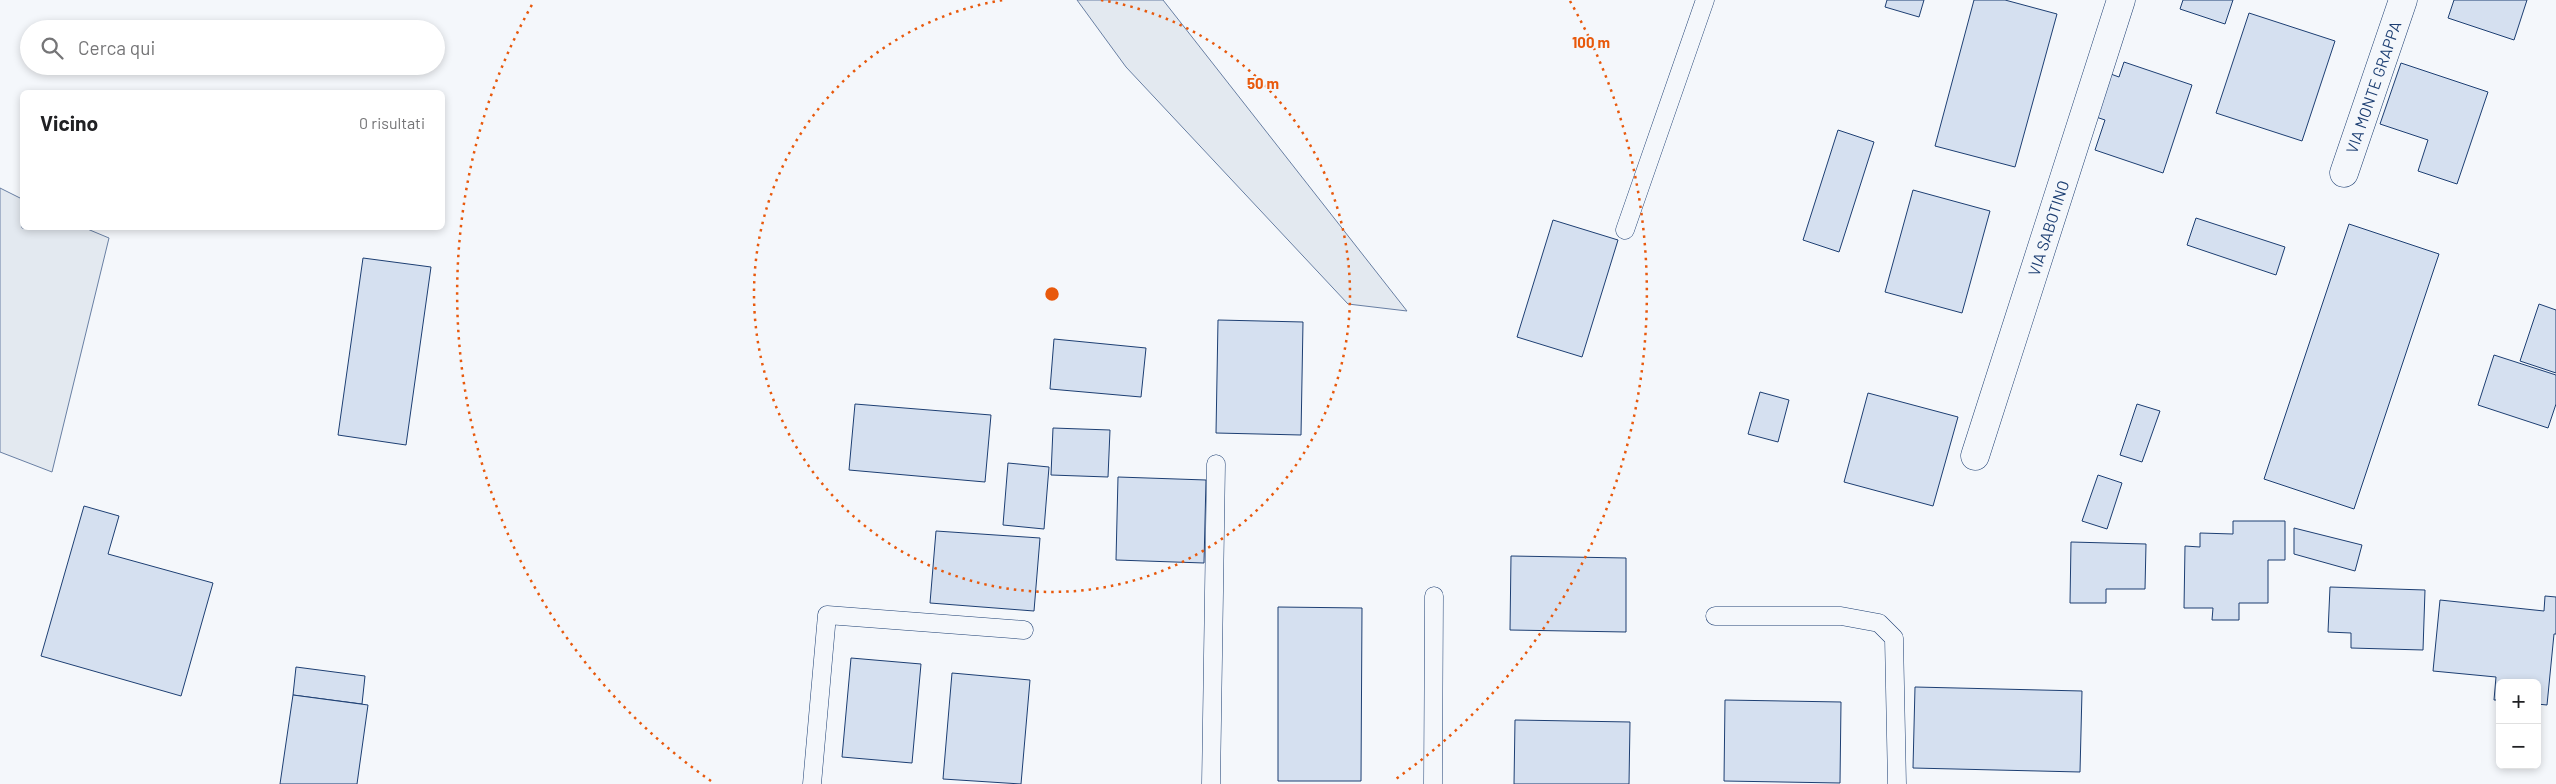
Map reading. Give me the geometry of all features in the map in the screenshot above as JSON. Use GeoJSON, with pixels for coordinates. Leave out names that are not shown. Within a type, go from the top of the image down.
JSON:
{"type":"FeatureCollection","features":[{"type":"Feature","properties":{"kind":"street","name":"VIA SABOTINO"},"geometry":{"type":"LineString","coordinates":[[1975,456],[2121,0]]}},
{"type":"Feature","properties":{"kind":"street","name":"VIA MONTE GRAPPA"},"geometry":{"type":"LineString","coordinates":[[2344,173],[2403,0]]}},
{"type":"Feature","properties":{"kind":"lane"},"geometry":{"type":"LineString","coordinates":[[1625,230],[1705,0]]}},
{"type":"Feature","properties":{"kind":"lane"},"geometry":{"type":"LineString","coordinates":[[1211,784],[1216,464]]}},
{"type":"Feature","properties":{"kind":"lane"},"geometry":{"type":"LineString","coordinates":[[1433,784],[1434,596]]}},
{"type":"Feature","properties":{"kind":"lane"},"geometry":{"type":"LineString","coordinates":[[812,784],[827,614],[1024,630]]}},
{"type":"Feature","properties":{"kind":"lane"},"geometry":{"type":"LineString","coordinates":[[1715,616],[1841,616],[1879,623],[1894,638],[1897,784]]}},
{"type":"Feature","properties":{"kind":"shaded area"},"geometry":{"type":"Polygon","coordinates":[[[1077,0],[1163,0],[1407,311],[1348,304],[1126,67],[1077,0]]]}},
{"type":"Feature","properties":{"kind":"shaded area"},"geometry":{"type":"Polygon","coordinates":[[[0,188],[20,198],[20,230],[90,230],[109,238],[52,472],[0,452],[0,188]]]}},
{"type":"Feature","properties":{"kind":"building"},"geometry":{"type":"Polygon","coordinates":[[[1887,0],[1924,0],[1919,17],[1885,7],[1887,0]]]}},
{"type":"Feature","properties":{"kind":"building"},"geometry":{"type":"Polygon","coordinates":[[[1974,0],[2005,0],[2057,14],[2015,167],[1935,146],[1974,0]]]}},
{"type":"Feature","properties":{"kind":"building"},"geometry":{"type":"Polygon","coordinates":[[[2183,0],[2233,0],[2225,24],[2180,9],[2183,0]]]}},
{"type":"Feature","properties":{"kind":"building"},"geometry":{"type":"Polygon","coordinates":[[[2454,0],[2527,0],[2514,40],[2448,18],[2454,0]]]}},
{"type":"Feature","properties":{"kind":"building"},"geometry":{"type":"Polygon","coordinates":[[[2249,13],[2335,41],[2302,141],[2216,113],[2249,13]]]}},
{"type":"Feature","properties":{"kind":"building"},"geometry":{"type":"Polygon","coordinates":[[[2124,62],[2192,85],[2163,173],[2095,150],[2105,120],[2093,116],[2108,73],[2119,77],[2124,62]]]}},
{"type":"Feature","properties":{"kind":"building"},"geometry":{"type":"Polygon","coordinates":[[[2401,63],[2488,92],[2457,184],[2418,171],[2428,140],[2380,124],[2401,63]]]}},
{"type":"Feature","properties":{"kind":"building"},"geometry":{"type":"Polygon","coordinates":[[[1838,130],[1874,142],[1839,252],[1803,240],[1838,130]]]}},
{"type":"Feature","properties":{"kind":"building"},"geometry":{"type":"Polygon","coordinates":[[[1913,190],[1990,211],[1962,313],[1885,292],[1913,190]]]}},
{"type":"Feature","properties":{"kind":"building"},"geometry":{"type":"Polygon","coordinates":[[[2196,218],[2285,247],[2276,275],[2187,245],[2196,218]]]}},
{"type":"Feature","properties":{"kind":"building"},"geometry":{"type":"Polygon","coordinates":[[[1553,220],[1618,240],[1582,357],[1517,337],[1553,220]]]}},
{"type":"Feature","properties":{"kind":"building"},"geometry":{"type":"Polygon","coordinates":[[[2349,224],[2439,254],[2354,509],[2264,479],[2349,224]]]}},
{"type":"Feature","properties":{"kind":"building"},"geometry":{"type":"Polygon","coordinates":[[[363,258],[431,267],[406,445],[338,435],[363,258]]]}},
{"type":"Feature","properties":{"kind":"building"},"geometry":{"type":"Polygon","coordinates":[[[2539,304],[2556,310],[2556,373],[2520,361],[2539,304]]]}},
{"type":"Feature","properties":{"kind":"building"},"geometry":{"type":"Polygon","coordinates":[[[1218,320],[1303,322],[1301,435],[1216,433],[1218,320]]]}},
{"type":"Feature","properties":{"kind":"building"},"geometry":{"type":"Polygon","coordinates":[[[1054,339],[1146,348],[1141,397],[1050,389],[1054,339]]]}},
{"type":"Feature","properties":{"kind":"building"},"geometry":{"type":"Polygon","coordinates":[[[2494,355],[2556,375],[2556,404],[2548,428],[2478,405],[2494,355]]]}},
{"type":"Feature","properties":{"kind":"building"},"geometry":{"type":"Polygon","coordinates":[[[1760,392],[1789,400],[1778,442],[1748,434],[1760,392]]]}},
{"type":"Feature","properties":{"kind":"building"},"geometry":{"type":"Polygon","coordinates":[[[1868,393],[1958,417],[1933,506],[1844,482],[1868,393]]]}},
{"type":"Feature","properties":{"kind":"building"},"geometry":{"type":"Polygon","coordinates":[[[855,404],[991,415],[985,482],[849,470],[855,404]]]}},
{"type":"Feature","properties":{"kind":"building"},"geometry":{"type":"Polygon","coordinates":[[[2137,404],[2160,411],[2142,462],[2120,455],[2137,404]]]}},
{"type":"Feature","properties":{"kind":"building"},"geometry":{"type":"Polygon","coordinates":[[[1053,428],[1110,430],[1108,477],[1051,475],[1053,428]]]}},
{"type":"Feature","properties":{"kind":"building"},"geometry":{"type":"Polygon","coordinates":[[[1008,463],[1049,467],[1044,529],[1003,525],[1008,463]]]}},
{"type":"Feature","properties":{"kind":"building"},"geometry":{"type":"Polygon","coordinates":[[[2098,475],[2122,483],[2107,529],[2082,521],[2098,475]]]}},
{"type":"Feature","properties":{"kind":"building"},"geometry":{"type":"Polygon","coordinates":[[[1118,477],[1206,480],[1204,563],[1116,560],[1118,477]]]}},
{"type":"Feature","properties":{"kind":"building"},"geometry":{"type":"Polygon","coordinates":[[[84,506],[119,516],[108,554],[213,583],[181,696],[41,656],[84,506]]]}},
{"type":"Feature","properties":{"kind":"building"},"geometry":{"type":"Polygon","coordinates":[[[2233,521],[2285,521],[2285,560],[2268,560],[2268,603],[2239,603],[2239,620],[2212,620],[2213,608],[2184,608],[2185,546],[2200,547],[2200,533],[2233,534],[2233,521]]]}},
{"type":"Feature","properties":{"kind":"building"},"geometry":{"type":"Polygon","coordinates":[[[2294,528],[2362,545],[2355,571],[2294,554],[2294,528]]]}},
{"type":"Feature","properties":{"kind":"building"},"geometry":{"type":"Polygon","coordinates":[[[936,531],[1040,538],[1034,611],[930,603],[936,531]]]}},
{"type":"Feature","properties":{"kind":"building"},"geometry":{"type":"Polygon","coordinates":[[[2071,542],[2146,544],[2145,589],[2106,589],[2106,603],[2070,603],[2071,542]]]}},
{"type":"Feature","properties":{"kind":"building"},"geometry":{"type":"Polygon","coordinates":[[[1511,556],[1626,558],[1626,632],[1510,630],[1511,556]]]}},
{"type":"Feature","properties":{"kind":"building"},"geometry":{"type":"Polygon","coordinates":[[[2330,587],[2425,590],[2423,650],[2351,648],[2351,633],[2328,632],[2330,587]]]}},
{"type":"Feature","properties":{"kind":"building"},"geometry":{"type":"Polygon","coordinates":[[[2545,596],[2556,597],[2556,634],[2554,634],[2547,705],[2541,704],[2541,679],[2496,679],[2496,700],[2494,700],[2496,677],[2433,671],[2440,600],[2544,611],[2545,596]]]}},
{"type":"Feature","properties":{"kind":"building"},"geometry":{"type":"Polygon","coordinates":[[[1278,607],[1362,608],[1361,781],[1278,781],[1278,607]]]}},
{"type":"Feature","properties":{"kind":"building"},"geometry":{"type":"Polygon","coordinates":[[[851,658],[921,664],[912,763],[842,757],[851,658]]]}},
{"type":"Feature","properties":{"kind":"building"},"geometry":{"type":"Polygon","coordinates":[[[296,667],[365,676],[362,704],[293,695],[296,667]]]}},
{"type":"Feature","properties":{"kind":"building"},"geometry":{"type":"Polygon","coordinates":[[[952,673],[1030,680],[1021,784],[943,779],[952,673]]]}},
{"type":"Feature","properties":{"kind":"building"},"geometry":{"type":"Polygon","coordinates":[[[1915,687],[2082,691],[2080,772],[1913,768],[1915,687]]]}},
{"type":"Feature","properties":{"kind":"building"},"geometry":{"type":"Polygon","coordinates":[[[293,695],[368,705],[357,784],[280,784],[293,695]]]}},
{"type":"Feature","properties":{"kind":"building"},"geometry":{"type":"Polygon","coordinates":[[[1725,700],[1841,702],[1840,783],[1724,781],[1725,700]]]}},
{"type":"Feature","properties":{"kind":"building"},"geometry":{"type":"Polygon","coordinates":[[[1515,720],[1630,722],[1629,784],[1514,784],[1515,720]]]}}]}
